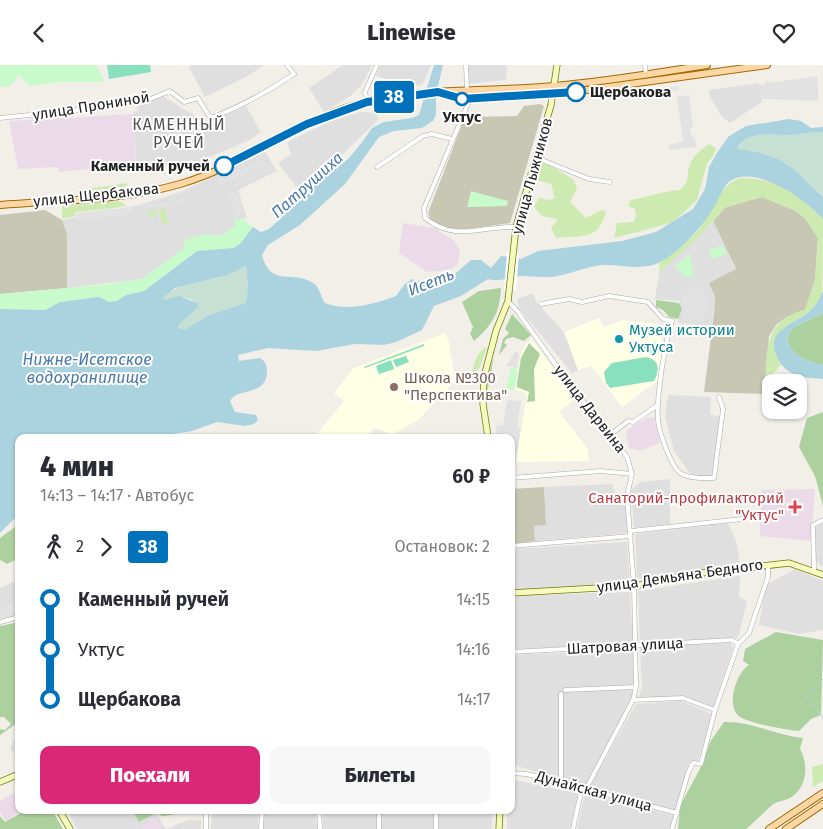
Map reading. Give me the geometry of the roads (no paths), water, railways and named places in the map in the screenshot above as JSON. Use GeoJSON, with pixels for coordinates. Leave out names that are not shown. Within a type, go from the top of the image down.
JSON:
{"type":"FeatureCollection","features":[{"type":"Feature","properties":{"kind":"main road","name":"улица Щербакова"},"geometry":{"type":"LineString","coordinates":[[0,205],[127,194],[180,184],[223,166],[307,124],[367,102],[409,95],[467,90],[554,90],[707,65]]}},
{"type":"Feature","properties":{"kind":"main road","name":"улица Щербакова"},"geometry":{"type":"LineString","coordinates":[[441,92],[462,99],[470,99],[767,65]]}},
{"type":"Feature","properties":{"kind":"main road"},"geometry":{"type":"LineString","coordinates":[[769,829],[823,793]]}},
{"type":"Feature","properties":{"kind":"main road"},"geometry":{"type":"LineString","coordinates":[[786,829],[823,804]]}},
{"type":"Feature","properties":{"kind":"street","name":"улица Прониной"},"geometry":{"type":"LineString","coordinates":[[0,118],[87,109],[109,104],[148,100],[170,91],[184,102],[198,98],[209,116],[214,117],[259,98],[276,87],[294,74],[287,65]]}},
{"type":"Feature","properties":{"kind":"street"},"geometry":{"type":"LineString","coordinates":[[367,102],[365,93],[377,65]]}},
{"type":"Feature","properties":{"kind":"street"},"geometry":{"type":"LineString","coordinates":[[466,65],[467,90]]}},
{"type":"Feature","properties":{"kind":"street","name":"улица Лыжников"},"geometry":{"type":"LineString","coordinates":[[488,434],[483,404],[484,377],[499,323],[508,301],[516,227],[537,158],[554,90],[557,65]]}},
{"type":"Feature","properties":{"kind":"street"},"geometry":{"type":"LineString","coordinates":[[645,65],[646,74]]}},
{"type":"Feature","properties":{"kind":"street"},"geometry":{"type":"LineString","coordinates":[[470,99],[424,208],[425,219],[436,227],[451,231],[467,232],[516,227]]}},
{"type":"Feature","properties":{"kind":"street"},"geometry":{"type":"LineString","coordinates":[[377,167],[423,136],[432,134],[452,139]]}},
{"type":"Feature","properties":{"kind":"street"},"geometry":{"type":"LineString","coordinates":[[537,158],[589,179],[610,182]]}},
{"type":"Feature","properties":{"kind":"street"},"geometry":{"type":"LineString","coordinates":[[541,304],[569,299],[582,302],[609,296],[648,302],[663,319],[672,321],[658,405],[658,422],[674,467],[681,473],[692,477],[714,478],[723,409],[719,397]]}},
{"type":"Feature","properties":{"kind":"street","name":"улица Дарвина"},"geometry":{"type":"LineString","coordinates":[[508,301],[518,312],[567,381],[627,457],[632,474]]}},
{"type":"Feature","properties":{"kind":"street"},"geometry":{"type":"LineString","coordinates":[[610,435],[628,421],[634,422],[658,405]]}},
{"type":"Feature","properties":{"kind":"street"},"geometry":{"type":"LineString","coordinates":[[515,478],[601,471],[632,474],[627,496],[634,586],[636,687],[633,700],[584,789],[573,829]]}},
{"type":"Feature","properties":{"kind":"street"},"geometry":{"type":"LineString","coordinates":[[515,547],[631,534],[742,519]]}},
{"type":"Feature","properties":{"kind":"street"},"geometry":{"type":"LineString","coordinates":[[814,570],[813,525],[823,520]]}},
{"type":"Feature","properties":{"kind":"street","name":"улица Демьяна Бедного"},"geometry":{"type":"LineString","coordinates":[[515,593],[634,586],[768,564],[789,563],[814,570],[823,575]]}},
{"type":"Feature","properties":{"kind":"street"},"geometry":{"type":"LineString","coordinates":[[672,829],[688,773],[693,763],[701,764],[715,710],[738,644],[749,633],[768,577],[768,564]]}},
{"type":"Feature","properties":{"kind":"street"},"geometry":{"type":"LineString","coordinates":[[0,621],[15,618]]}},
{"type":"Feature","properties":{"kind":"street","name":"Шатровая улица"},"geometry":{"type":"LineString","coordinates":[[515,652],[732,640],[738,644]]}},
{"type":"Feature","properties":{"kind":"street"},"geometry":{"type":"LineString","coordinates":[[565,690],[636,687]]}},
{"type":"Feature","properties":{"kind":"street"},"geometry":{"type":"LineString","coordinates":[[561,694],[561,782]]}},
{"type":"Feature","properties":{"kind":"street"},"geometry":{"type":"LineString","coordinates":[[633,700],[683,698],[715,710]]}},
{"type":"Feature","properties":{"kind":"street","name":"Дунайская улица"},"geometry":{"type":"LineString","coordinates":[[515,773],[561,782],[677,813]]}},
{"type":"Feature","properties":{"kind":"street"},"geometry":{"type":"LineString","coordinates":[[0,782],[15,776]]}},
{"type":"Feature","properties":{"kind":"street"},"geometry":{"type":"LineString","coordinates":[[61,814],[70,829]]}},
{"type":"Feature","properties":{"kind":"street"},"geometry":{"type":"LineString","coordinates":[[206,814],[206,829]]}},
{"type":"Feature","properties":{"kind":"street"},"geometry":{"type":"LineString","coordinates":[[261,829],[262,814]]}},
{"type":"Feature","properties":{"kind":"street"},"geometry":{"type":"LineString","coordinates":[[320,814],[320,829]]}},
{"type":"Feature","properties":{"kind":"street"},"geometry":{"type":"LineString","coordinates":[[379,814],[379,829]]}},
{"type":"Feature","properties":{"kind":"street"},"geometry":{"type":"LineString","coordinates":[[436,814],[436,829]]}},
{"type":"Feature","properties":{"kind":"street"},"geometry":{"type":"LineString","coordinates":[[499,829],[500,814]]}},
{"type":"Feature","properties":{"kind":"water","name":"Нижне-Исетское водохранилище"},"geometry":{"type":"Polygon","coordinates":[[[434,65],[443,65],[436,94],[436,115],[433,121],[422,128],[394,131],[379,137],[345,184],[300,225],[268,245],[262,255],[271,272],[283,277],[298,277],[313,283],[318,287],[325,303],[342,307],[361,306],[396,296],[404,285],[412,279],[440,287],[471,260],[481,260],[491,268],[501,256],[521,259],[538,251],[622,241],[656,232],[693,209],[705,189],[709,167],[728,137],[746,126],[789,119],[801,121],[811,128],[823,127],[823,132],[754,136],[741,143],[737,149],[760,153],[778,159],[796,171],[823,197],[823,219],[805,203],[780,186],[754,177],[741,177],[730,181],[723,189],[716,204],[698,230],[678,250],[655,264],[640,267],[603,265],[552,277],[517,276],[501,280],[488,279],[461,296],[434,306],[422,330],[396,342],[384,345],[355,344],[316,351],[268,348],[238,355],[239,361],[260,358],[267,367],[266,379],[262,385],[239,394],[230,401],[235,412],[256,415],[258,420],[254,424],[245,426],[217,422],[192,431],[172,434],[15,434],[15,518],[0,533],[0,309],[45,310],[60,302],[99,297],[109,302],[117,301],[126,295],[144,291],[197,251],[233,248],[240,244],[253,227],[261,232],[269,229],[281,218],[300,194],[349,158],[372,128],[384,122],[412,118],[419,115],[434,65]],[[246,266],[225,276],[175,288],[163,298],[165,300],[179,296],[197,303],[198,307],[178,328],[186,329],[209,315],[246,303],[248,287],[246,266]]]}},
{"type":"Feature","properties":{"kind":"water"},"geometry":{"type":"Polygon","coordinates":[[[823,291],[823,313],[792,328],[787,340],[789,346],[801,357],[823,365],[823,379],[807,378],[807,374],[794,374],[787,370],[779,361],[774,342],[782,329],[813,308],[823,291]]]}},
{"type":"Feature","properties":{"kind":"waterway"},"geometry":{"type":"LineString","coordinates":[[823,679],[807,698],[823,718]]}},
{"type":"Feature","properties":{"kind":"place","name":"Щербакова"},"geometry":{"type":"Point","coordinates":[576,92]}},
{"type":"Feature","properties":{"kind":"place","name":"Уктус"},"geometry":{"type":"Point","coordinates":[462,99]}},
{"type":"Feature","properties":{"kind":"place","name":"Каменный ручей"},"geometry":{"type":"Point","coordinates":[224,166]}},
{"type":"Feature","properties":{"kind":"place","name":"Музей истории Уктуса"},"geometry":{"type":"Point","coordinates":[619,339]}},
{"type":"Feature","properties":{"kind":"place","name":"Школа №300 \"Перспектива\""},"geometry":{"type":"Point","coordinates":[394,387]}},
{"type":"Feature","properties":{"kind":"place","name":"Санаторий-профилакторий \"Уктус\""},"geometry":{"type":"Point","coordinates":[795,507]}},
{"type":"Feature","properties":{"kind":"district","name":"КАМЕННЫЙ РУЧЕЙ"},"geometry":{"type":"Point","coordinates":[179,133]}},
{"type":"Feature","properties":{"kind":"water label","name":"Патрушиха"},"geometry":{"type":"Point","coordinates":[307,185]}},
{"type":"Feature","properties":{"kind":"water label","name":"Исеть"},"geometry":{"type":"Point","coordinates":[431,282]}}]}
